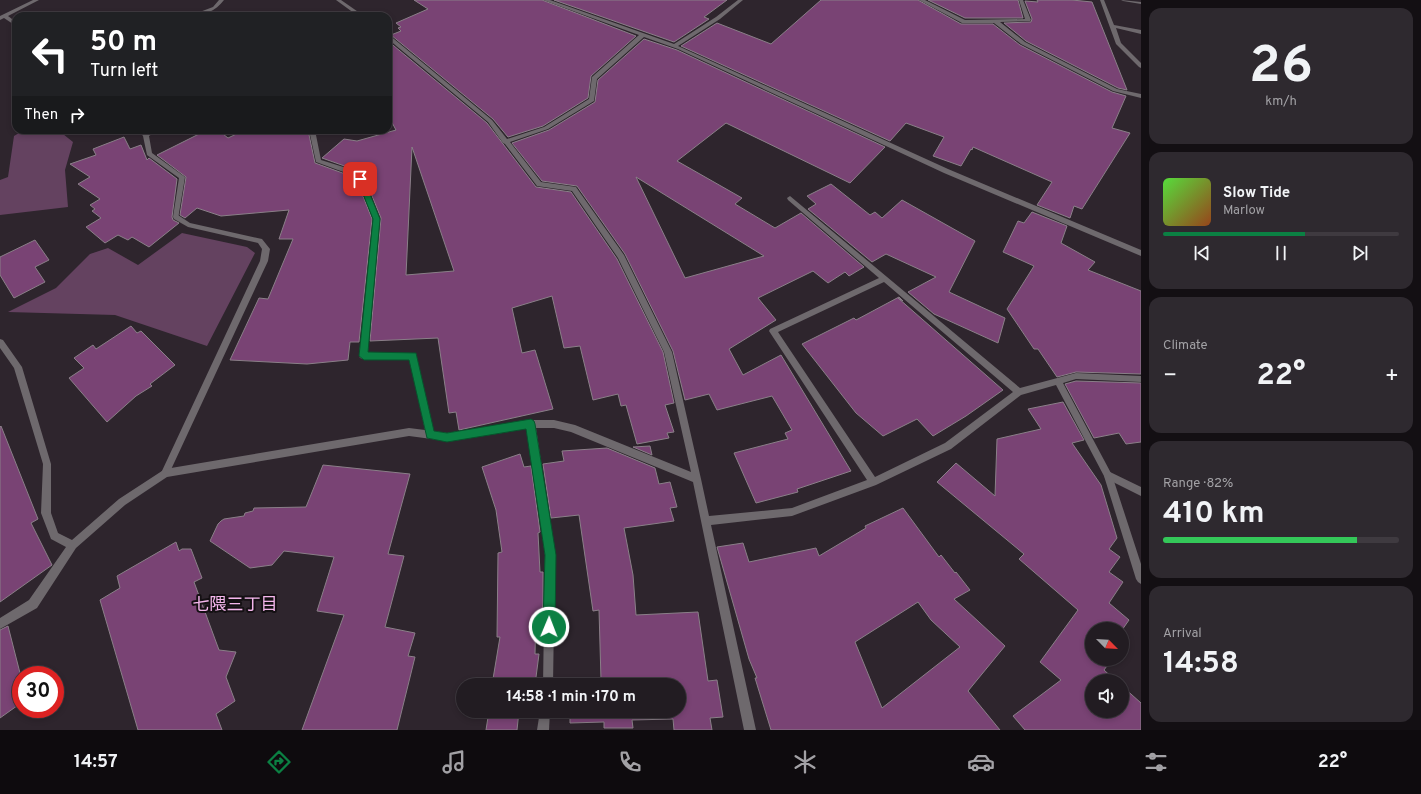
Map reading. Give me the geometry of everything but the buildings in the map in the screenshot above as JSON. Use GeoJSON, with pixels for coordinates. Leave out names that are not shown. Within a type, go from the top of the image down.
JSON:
{"type":"FeatureCollection","features":[{"type":"Feature","properties":{"kind":"street"},"geometry":{"type":"LineString","coordinates":[[12,12],[37,0]]}},
{"type":"Feature","properties":{"kind":"street"},"geometry":{"type":"LineString","coordinates":[[204,12],[215,8],[222,0]]}},
{"type":"Feature","properties":{"kind":"street"},"geometry":{"type":"LineString","coordinates":[[338,0],[355,12]]}},
{"type":"Feature","properties":{"kind":"street"},"geometry":{"type":"LineString","coordinates":[[545,0],[674,46],[946,171],[1141,253]]}},
{"type":"Feature","properties":{"kind":"street"},"geometry":{"type":"LineString","coordinates":[[674,46],[718,18],[741,0]]}},
{"type":"Feature","properties":{"kind":"street"},"geometry":{"type":"LineString","coordinates":[[921,0],[964,22],[1028,20],[1021,0]]}},
{"type":"Feature","properties":{"kind":"street"},"geometry":{"type":"LineString","coordinates":[[1102,0],[1119,44],[1141,66]]}},
{"type":"Feature","properties":{"kind":"street"},"geometry":{"type":"LineString","coordinates":[[1123,0],[1141,3]]}},
{"type":"Feature","properties":{"kind":"street"},"geometry":{"type":"LineString","coordinates":[[2,17],[12,12]]}},
{"type":"Feature","properties":{"kind":"street"},"geometry":{"type":"LineString","coordinates":[[2,17],[12,22]]}},
{"type":"Feature","properties":{"kind":"street"},"geometry":{"type":"LineString","coordinates":[[994,21],[1023,43],[1115,90],[1141,96]]}},
{"type":"Feature","properties":{"kind":"street"},"geometry":{"type":"LineString","coordinates":[[1112,26],[1141,32]]}},
{"type":"Feature","properties":{"kind":"street"},"geometry":{"type":"LineString","coordinates":[[505,142],[546,128],[592,100],[594,78],[643,35]]}},
{"type":"Feature","properties":{"kind":"street"},"geometry":{"type":"LineString","coordinates":[[392,39],[490,121],[539,184],[574,189],[621,257],[668,352],[697,479],[704,521],[750,730]]}},
{"type":"Feature","properties":{"kind":"street"},"geometry":{"type":"LineString","coordinates":[[144,134],[149,154],[182,177],[176,217],[188,225],[260,241],[266,249],[264,261],[165,473]]}},
{"type":"Feature","properties":{"kind":"street"},"geometry":{"type":"LineString","coordinates":[[313,134],[318,161],[351,172],[360,179],[376,219],[364,356],[413,356],[430,435]]}},
{"type":"Feature","properties":{"kind":"street"},"geometry":{"type":"LineString","coordinates":[[790,198],[1019,392]]}},
{"type":"Feature","properties":{"kind":"street"},"geometry":{"type":"LineString","coordinates":[[873,482],[773,331],[885,278]]}},
{"type":"Feature","properties":{"kind":"street"},"geometry":{"type":"LineString","coordinates":[[0,342],[18,367],[47,464],[46,513],[54,536],[73,545]]}},
{"type":"Feature","properties":{"kind":"street"},"geometry":{"type":"LineString","coordinates":[[704,521],[792,512],[873,482],[948,446],[1019,392],[1076,376],[1141,379]]}},
{"type":"Feature","properties":{"kind":"street"},"geometry":{"type":"LineString","coordinates":[[1058,382],[1108,475],[1141,579]]}},
{"type":"Feature","properties":{"kind":"street"},"geometry":{"type":"LineString","coordinates":[[0,624],[33,604],[73,545],[122,502],[165,473],[409,432],[447,437],[531,424],[554,424],[572,428],[697,479]]}},
{"type":"Feature","properties":{"kind":"street"},"geometry":{"type":"LineString","coordinates":[[531,424],[550,555],[548,678]]}},
{"type":"Feature","properties":{"kind":"street"},"geometry":{"type":"LineString","coordinates":[[1108,475],[1141,492]]}},
{"type":"Feature","properties":{"kind":"street"},"geometry":{"type":"LineString","coordinates":[[543,730],[544,718]]}},
{"type":"Feature","properties":{"kind":"shaded area"},"geometry":{"type":"Polygon","coordinates":[[[17,134],[63,134],[73,142],[65,170],[68,207],[0,215],[0,180],[8,177],[14,136],[17,134]]]}},
{"type":"Feature","properties":{"kind":"shaded area"},"geometry":{"type":"Polygon","coordinates":[[[182,233],[247,247],[255,253],[207,346],[115,315],[8,312],[56,288],[90,254],[108,248],[138,265],[182,233]]]}},
{"type":"Feature","properties":{"kind":"district","name":"七隈三丁目"},"geometry":{"type":"Point","coordinates":[235,604]}},
{"type":"Feature","properties":{"kind":"route"},"geometry":{"type":"LineString","coordinates":[[360,179],[376,219],[364,356],[413,356],[430,435],[447,437],[531,424],[550,555],[549,627]]}}]}
